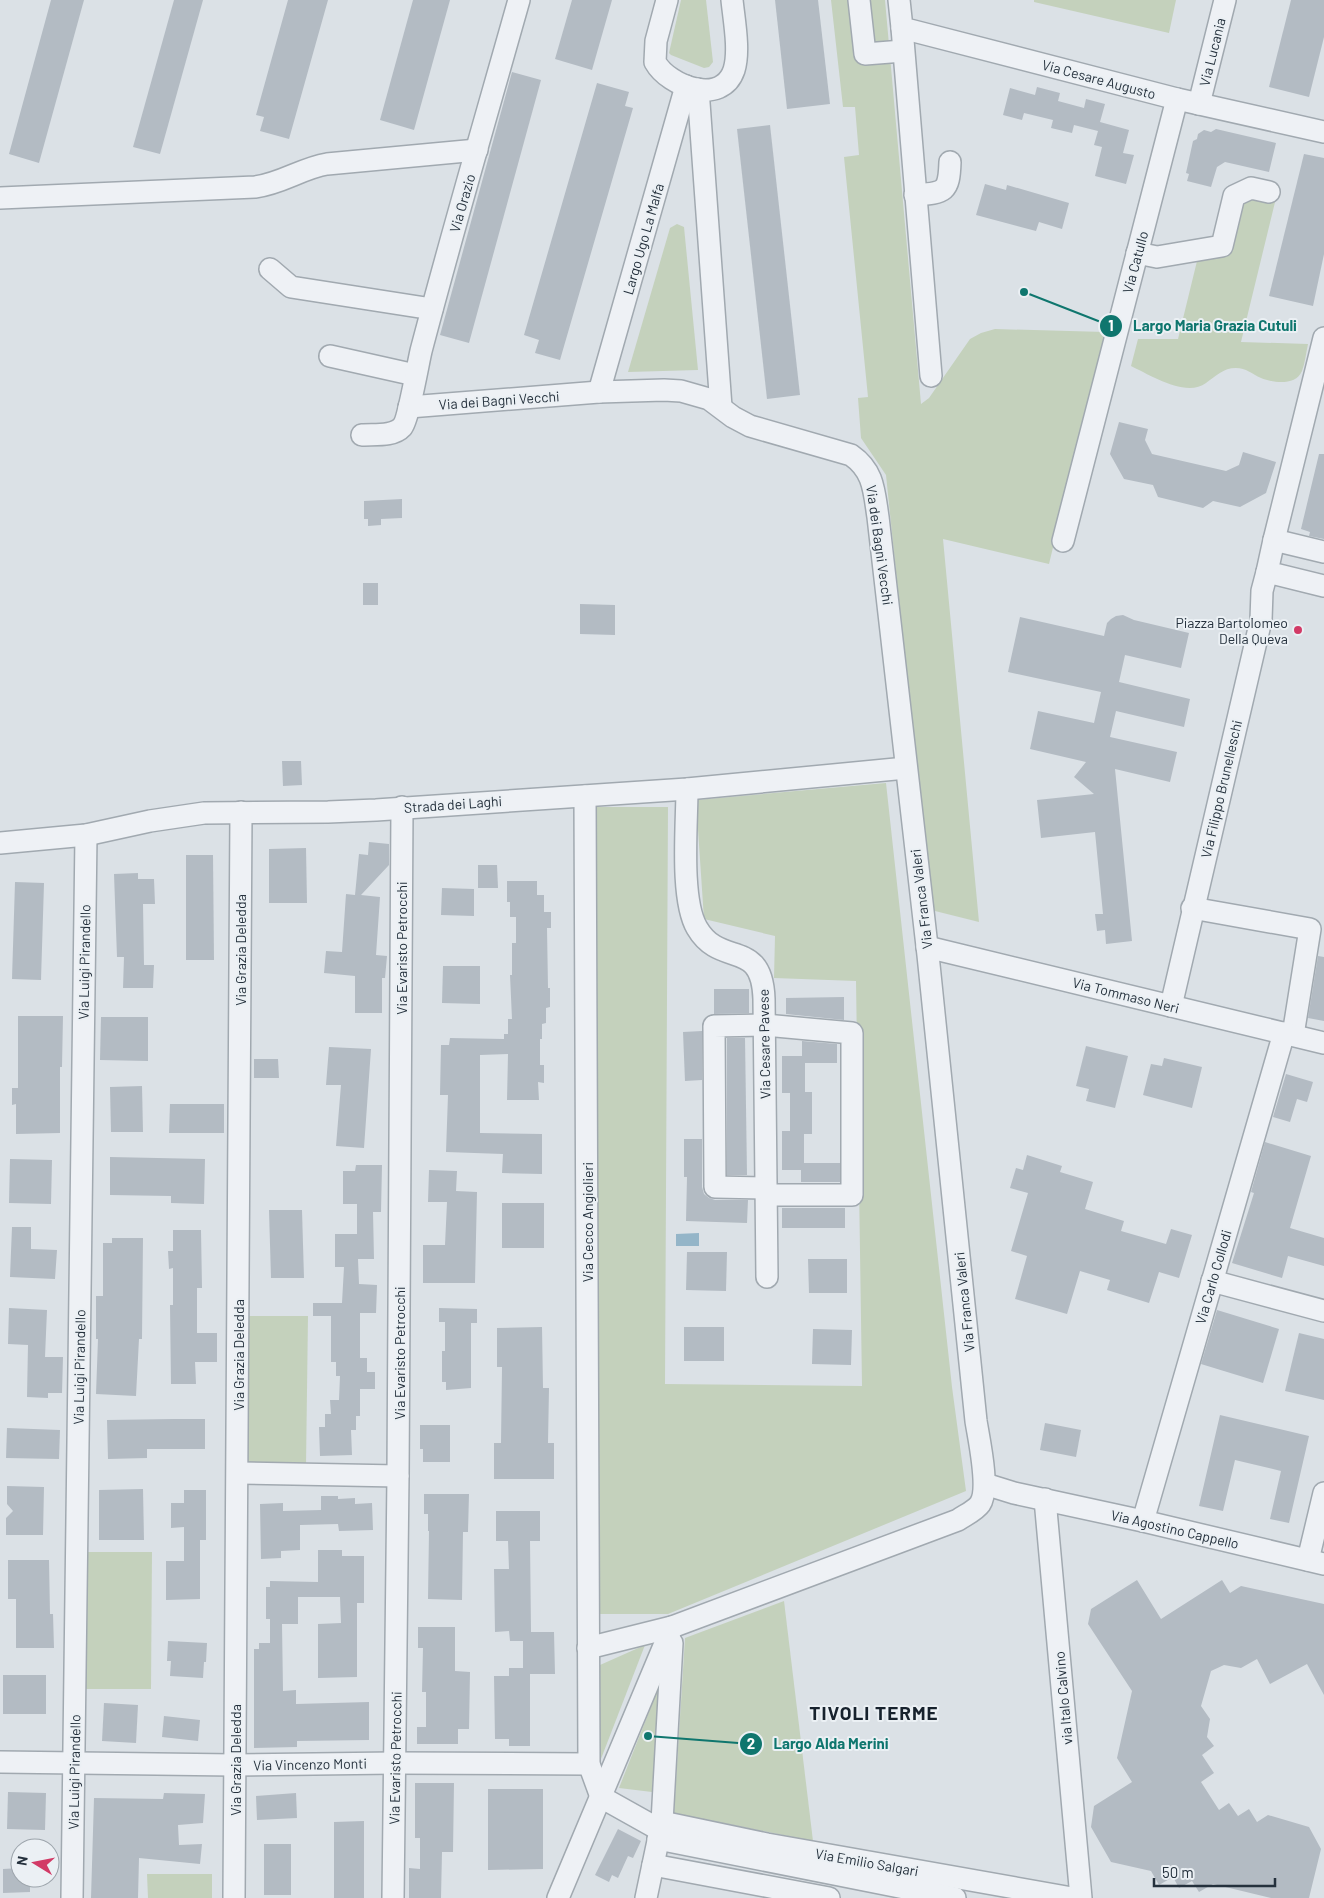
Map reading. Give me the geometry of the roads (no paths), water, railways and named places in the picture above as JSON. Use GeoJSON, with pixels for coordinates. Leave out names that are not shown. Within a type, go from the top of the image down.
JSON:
{"type":"FeatureCollection","features":[{"type":"Feature","properties":{"kind":"street","name":"Via Orazio"},"geometry":{"type":"LineString","coordinates":[[362,434],[389,433],[402,428],[407,418],[415,375],[432,309],[519,0]]}},
{"type":"Feature","properties":{"kind":"street"},"geometry":{"type":"LineString","coordinates":[[667,0],[656,41],[654,57],[657,66],[664,74],[692,88],[710,90],[720,88],[733,73],[736,56],[732,0]]}},
{"type":"Feature","properties":{"kind":"street"},"geometry":{"type":"LineString","coordinates":[[859,0],[865,54],[903,51]]}},
{"type":"Feature","properties":{"kind":"street"},"geometry":{"type":"LineString","coordinates":[[899,0],[931,376]]}},
{"type":"Feature","properties":{"kind":"street","name":"Via Lucania"},"geometry":{"type":"LineString","coordinates":[[1199,104],[1225,0]]}},
{"type":"Feature","properties":{"kind":"street","name":"Via Cesare Augusto"},"geometry":{"type":"LineString","coordinates":[[902,28],[1177,99],[1324,132]]}},
{"type":"Feature","properties":{"kind":"street"},"geometry":{"type":"LineString","coordinates":[[692,88],[721,407]]}},
{"type":"Feature","properties":{"kind":"street","name":"Largo Ugo La Malfa"},"geometry":{"type":"LineString","coordinates":[[599,392],[692,88]]}},
{"type":"Feature","properties":{"kind":"street","name":"Via Catullo"},"geometry":{"type":"LineString","coordinates":[[1063,541],[1177,99]]}},
{"type":"Feature","properties":{"kind":"street"},"geometry":{"type":"LineString","coordinates":[[0,198],[255,187],[280,182],[320,165],[477,150]]}},
{"type":"Feature","properties":{"kind":"street"},"geometry":{"type":"LineString","coordinates":[[915,196],[937,194],[945,190],[949,180],[950,162]]}},
{"type":"Feature","properties":{"kind":"street"},"geometry":{"type":"LineString","coordinates":[[1137,253],[1157,257],[1222,246],[1234,196],[1251,188],[1269,192]]}},
{"type":"Feature","properties":{"kind":"street"},"geometry":{"type":"LineString","coordinates":[[270,269],[292,286],[432,309]]}},
{"type":"Feature","properties":{"kind":"street"},"geometry":{"type":"LineString","coordinates":[[1324,339],[1267,572],[1324,586]]}},
{"type":"Feature","properties":{"kind":"street"},"geometry":{"type":"LineString","coordinates":[[330,356],[415,375]]}},
{"type":"Feature","properties":{"kind":"street","name":"Via dei Bagni Vecchi"},"geometry":{"type":"LineString","coordinates":[[410,406],[599,392],[681,391],[703,397],[721,407],[733,418],[750,426],[851,455],[862,463],[869,474],[878,517],[906,768]]}},
{"type":"Feature","properties":{"kind":"street"},"geometry":{"type":"LineString","coordinates":[[1274,540],[1324,552]]}},
{"type":"Feature","properties":{"kind":"street","name":"Via Filippo Brunelleschi"},"geometry":{"type":"LineString","coordinates":[[1171,1006],[1192,908],[1261,620],[1262,591],[1267,572]]}},
{"type":"Feature","properties":{"kind":"street","name":"Strada dei Laghi"},"geometry":{"type":"LineString","coordinates":[[0,843],[86,835],[173,817],[241,812],[328,812],[585,796],[687,789],[906,768]]}},
{"type":"Feature","properties":{"kind":"street","name":"Via Franca Valeri"},"geometry":{"type":"LineString","coordinates":[[588,1648],[672,1627],[958,1520],[980,1504],[984,1497],[985,1484],[976,1421],[927,947],[906,768]]}},
{"type":"Feature","properties":{"kind":"street","name":"Via Cesare Pavese"},"geometry":{"type":"LineString","coordinates":[[687,789],[687,883],[688,900],[692,916],[702,935],[714,946],[720,950],[747,959],[758,967],[763,982],[767,1277]]}},
{"type":"Feature","properties":{"kind":"street","name":"Via Cecco Angiolieri"},"geometry":{"type":"LineString","coordinates":[[585,796],[588,1648],[590,1764],[601,1796]]}},
{"type":"Feature","properties":{"kind":"street","name":"Via Evaristo Petrocchi"},"geometry":{"type":"LineString","coordinates":[[394,1898],[402,807]]}},
{"type":"Feature","properties":{"kind":"street","name":"Via Grazia Deledda"},"geometry":{"type":"LineString","coordinates":[[234,1898],[241,812]]}},
{"type":"Feature","properties":{"kind":"street","name":"Via Luigi Pirandello"},"geometry":{"type":"LineString","coordinates":[[72,1898],[86,835]]}},
{"type":"Feature","properties":{"kind":"street","name":"Via Carlo Collodi"},"geometry":{"type":"LineString","coordinates":[[1143,1521],[1212,1281],[1288,1034],[1310,929],[1192,908]]}},
{"type":"Feature","properties":{"kind":"street","name":"Via Tommaso Neri"},"geometry":{"type":"LineString","coordinates":[[927,947],[1324,1043]]}},
{"type":"Feature","properties":{"kind":"street"},"geometry":{"type":"LineString","coordinates":[[765,1025],[852,1033],[852,1195],[766,1191],[714,1187],[714,1026],[765,1025]]}},
{"type":"Feature","properties":{"kind":"street"},"geometry":{"type":"LineString","coordinates":[[1212,1281],[1324,1311]]}},
{"type":"Feature","properties":{"kind":"street"},"geometry":{"type":"LineString","coordinates":[[238,1473],[398,1476]]}},
{"type":"Feature","properties":{"kind":"street","name":"Via Agostino Cappello"},"geometry":{"type":"LineString","coordinates":[[985,1484],[1316,1562]]}},
{"type":"Feature","properties":{"kind":"street"},"geometry":{"type":"LineString","coordinates":[[1316,1562],[1324,1493]]}},
{"type":"Feature","properties":{"kind":"street"},"geometry":{"type":"LineString","coordinates":[[958,1520],[1035,1497]]}},
{"type":"Feature","properties":{"kind":"street","name":"via Italo Calvino"},"geometry":{"type":"LineString","coordinates":[[1035,1497],[1081,1898]]}},
{"type":"Feature","properties":{"kind":"street"},"geometry":{"type":"LineString","coordinates":[[558,1898],[672,1627]]}},
{"type":"Feature","properties":{"kind":"street"},"geometry":{"type":"LineString","coordinates":[[646,1898],[660,1831],[672,1627]]}},
{"type":"Feature","properties":{"kind":"street","name":"Via Vincenzo Monti"},"geometry":{"type":"LineString","coordinates":[[0,1762],[234,1766],[395,1763],[590,1764]]}},
{"type":"Feature","properties":{"kind":"street"},"geometry":{"type":"LineString","coordinates":[[601,1796],[660,1831]]}},
{"type":"Feature","properties":{"kind":"street","name":"Via Emilio Salgari"},"geometry":{"type":"LineString","coordinates":[[660,1831],[955,1898]]}},
{"type":"Feature","properties":{"kind":"street","name":"Via Emilio Salgari"},"geometry":{"type":"LineString","coordinates":[[660,1831],[785,1847],[1072,1898]]}},
{"type":"Feature","properties":{"kind":"street"},"geometry":{"type":"LineString","coordinates":[[653,1865],[758,1892],[828,1898]]}},
{"type":"Feature","properties":{"kind":"water"},"geometry":{"type":"Polygon","coordinates":[[[699,1233],[699,1246],[676,1246],[676,1234],[699,1233]]]}},
{"type":"Feature","properties":{"kind":"place","name":"Largo Maria Grazia Cutuli"},"geometry":{"type":"Point","coordinates":[1024,292]}},
{"type":"Feature","properties":{"kind":"place","name":"Piazza Bartolomeo Della Queva"},"geometry":{"type":"Point","coordinates":[1298,630]}},
{"type":"Feature","properties":{"kind":"place","name":"Largo Alda Merini"},"geometry":{"type":"Point","coordinates":[648,1736]}},
{"type":"Feature","properties":{"kind":"district","name":"TIVOLI TERME"},"geometry":{"type":"Point","coordinates":[874,1712]}}]}
